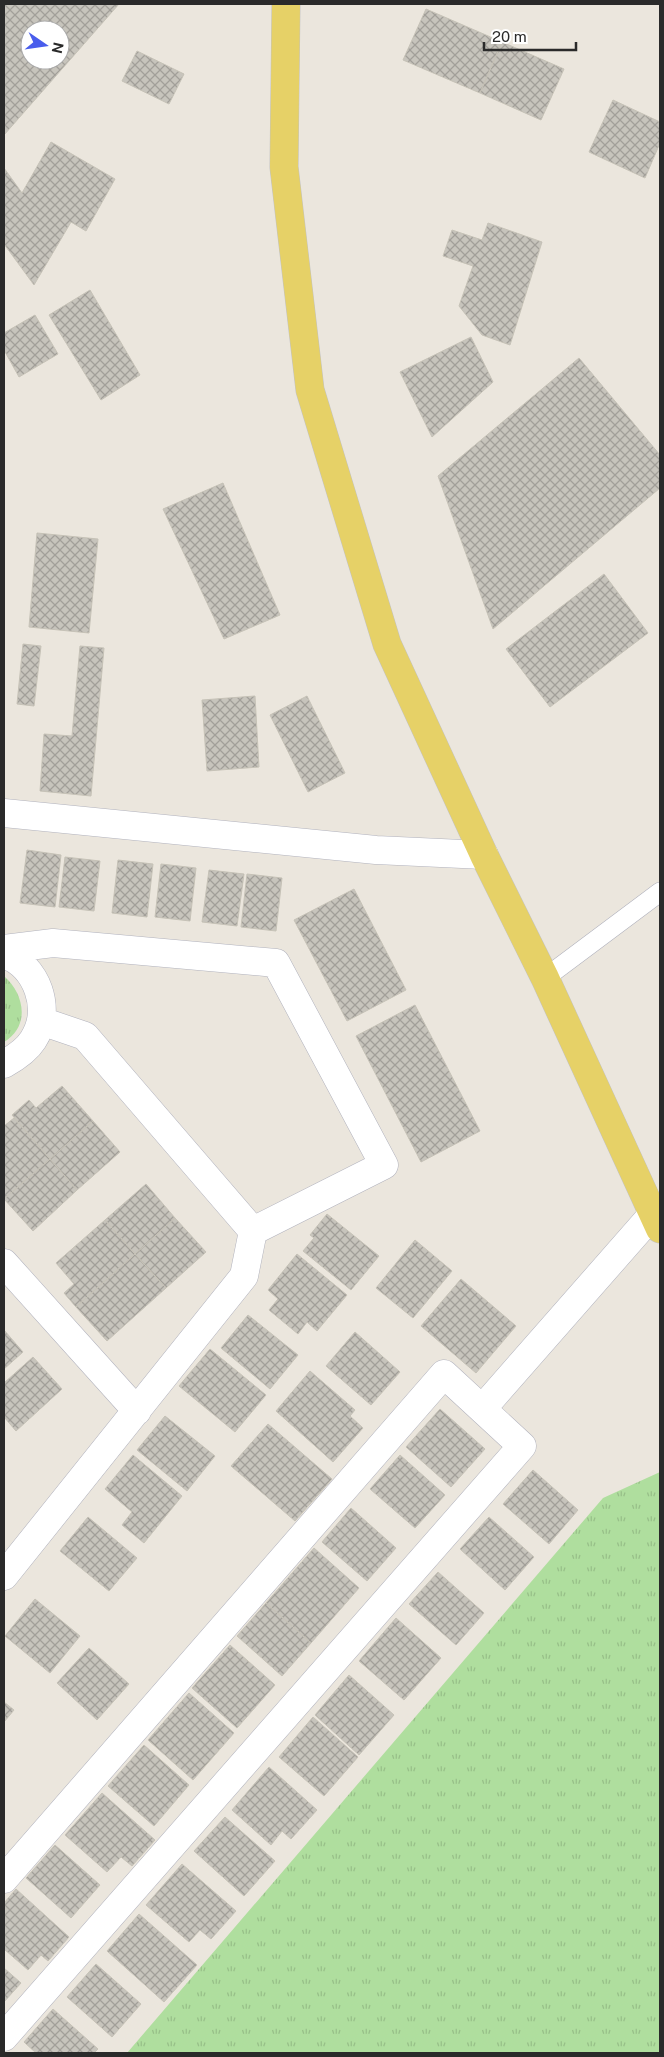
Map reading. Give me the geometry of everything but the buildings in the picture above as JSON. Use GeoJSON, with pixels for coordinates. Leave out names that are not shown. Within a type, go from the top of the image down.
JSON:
{"type":"FeatureCollection","features":[{"type":"Feature","properties":{"kind":"main road"},"geometry":{"type":"LineString","coordinates":[[286,4],[284,167],[310,390],[386,644],[484,855],[545,978],[657,1221]]}},
{"type":"Feature","properties":{"kind":"street"},"geometry":{"type":"LineString","coordinates":[[4,813],[376,850],[484,855]]}},
{"type":"Feature","properties":{"kind":"street"},"geometry":{"type":"LineString","coordinates":[[4,949],[53,944],[276,964],[384,1165],[253,1231]]}},
{"type":"Feature","properties":{"kind":"street"},"geometry":{"type":"LineString","coordinates":[[4,954],[15,958],[32,975],[42,997],[41,1021],[34,1040],[21,1054],[4,1064]]}},
{"type":"Feature","properties":{"kind":"street"},"geometry":{"type":"LineString","coordinates":[[41,1021],[85,1036],[253,1231]]}},
{"type":"Feature","properties":{"kind":"street"},"geometry":{"type":"LineString","coordinates":[[482,1409],[657,1221]]}},
{"type":"Feature","properties":{"kind":"street"},"geometry":{"type":"LineString","coordinates":[[4,1576],[244,1276],[253,1231]]}},
{"type":"Feature","properties":{"kind":"street"},"geometry":{"type":"LineString","coordinates":[[4,1263],[136,1411]]}},
{"type":"Feature","properties":{"kind":"street"},"geometry":{"type":"LineString","coordinates":[[4,1878],[444,1374],[522,1446],[4,2037]]}},
{"type":"Feature","properties":{"kind":"lane"},"geometry":{"type":"LineString","coordinates":[[545,978],[660,892]]}},
{"type":"Feature","properties":{"kind":"green space"},"geometry":{"type":"Polygon","coordinates":[[[4,976],[16,991],[22,1009],[18,1027],[13,1035],[4,1042],[4,976]]]}},
{"type":"Feature","properties":{"kind":"green space"},"geometry":{"type":"Polygon","coordinates":[[[660,1472],[660,2053],[127,2053],[603,1498],[660,1472]]]}}]}
